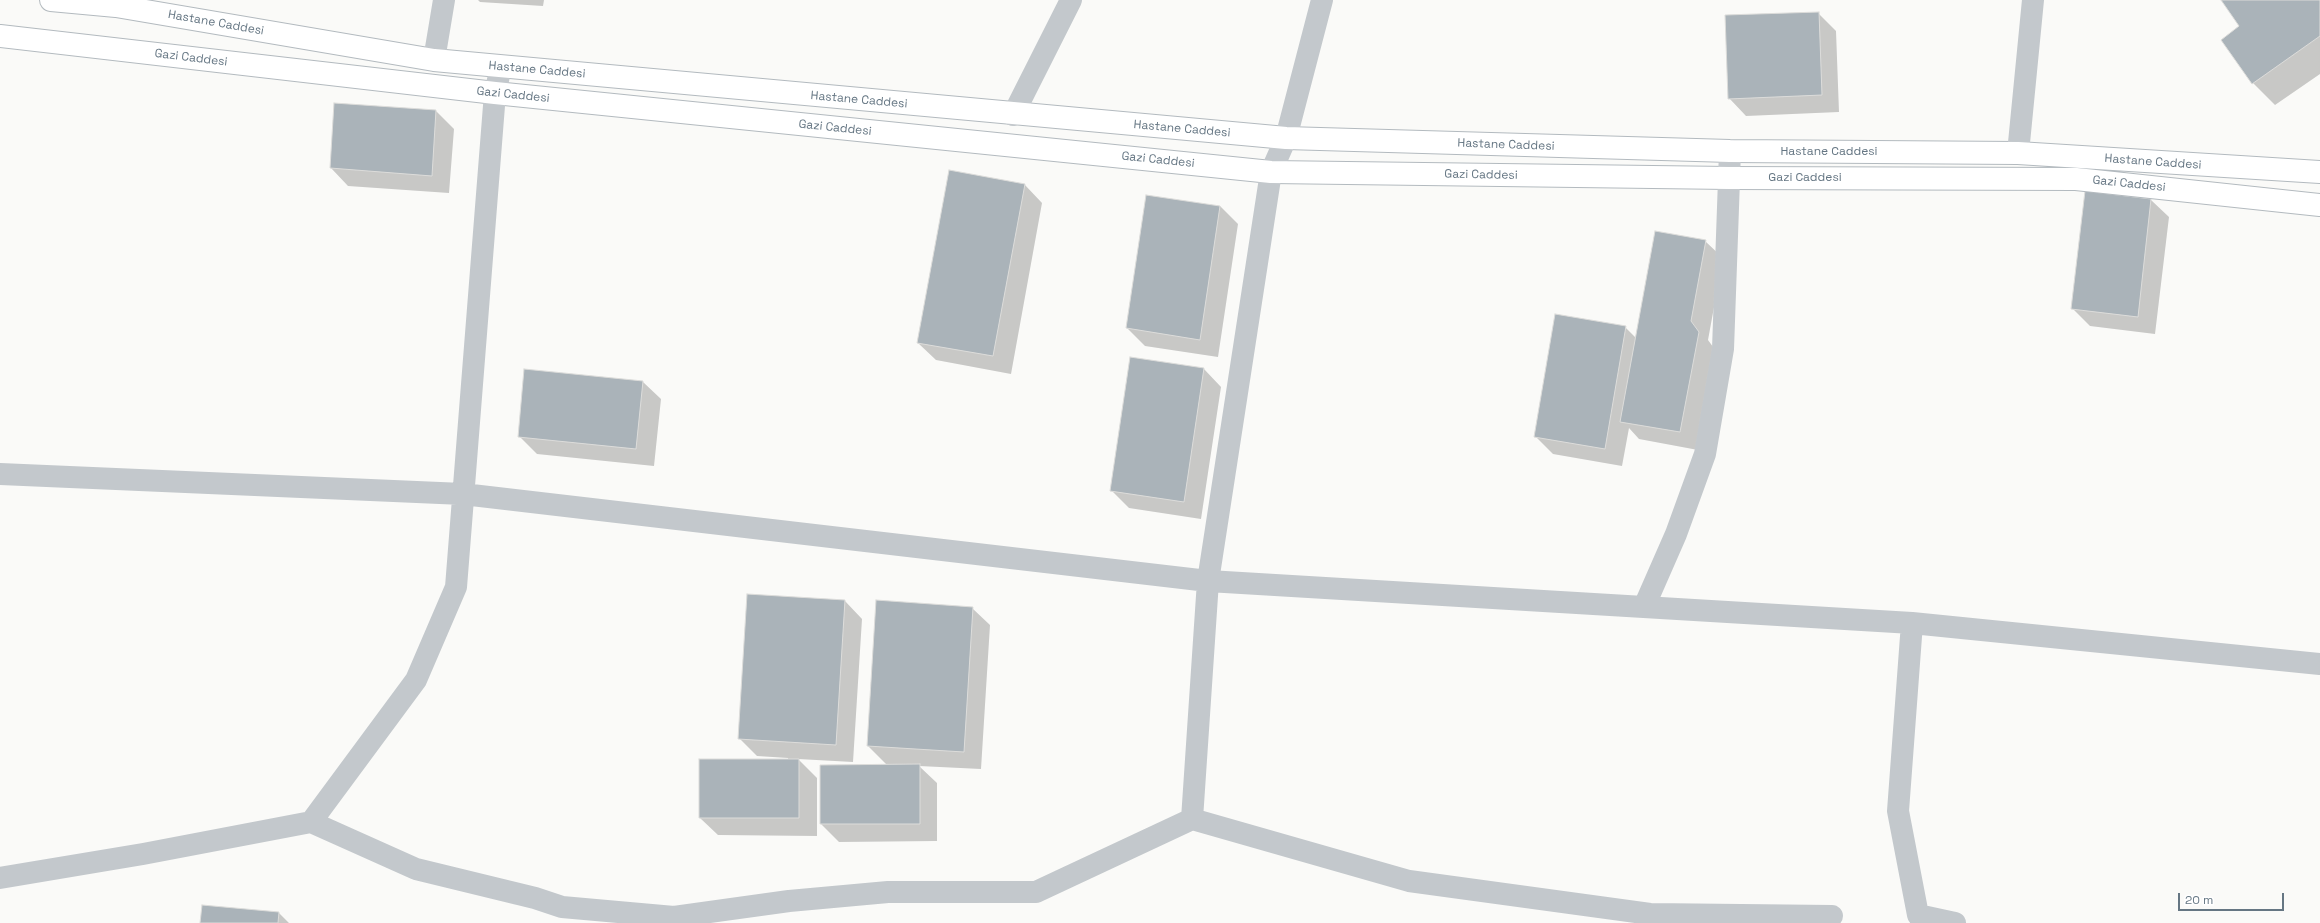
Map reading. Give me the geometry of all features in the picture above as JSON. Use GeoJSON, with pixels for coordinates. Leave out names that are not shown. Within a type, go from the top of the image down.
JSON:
{"type":"FeatureCollection","features":[{"type":"Feature","properties":{"kind":"main road","name":"Hastane Caddesi"},"geometry":{"type":"LineString","coordinates":[[51,0],[117,3],[434,60],[1286,138],[1730,151],[2018,153],[2320,172]]}},
{"type":"Feature","properties":{"kind":"main road","name":"Gazi Caddesi"},"geometry":{"type":"LineString","coordinates":[[0,36],[495,93],[1271,172],[1729,178],[2076,179],[2320,205]]}},
{"type":"Feature","properties":{"kind":"street"},"geometry":{"type":"LineString","coordinates":[[434,60],[444,0]]}},
{"type":"Feature","properties":{"kind":"street"},"geometry":{"type":"LineString","coordinates":[[1013,114],[1071,0]]}},
{"type":"Feature","properties":{"kind":"street"},"geometry":{"type":"LineString","coordinates":[[1192,819],[1208,581],[1271,172],[1286,138],[1322,0]]}},
{"type":"Feature","properties":{"kind":"street"},"geometry":{"type":"LineString","coordinates":[[2018,153],[2033,0]]}},
{"type":"Feature","properties":{"kind":"street"},"geometry":{"type":"LineString","coordinates":[[311,822],[416,680],[456,587],[495,93],[501,67]]}},
{"type":"Feature","properties":{"kind":"street"},"geometry":{"type":"LineString","coordinates":[[1644,607],[1676,534],[1704,454],[1724,349],[1730,151]]}},
{"type":"Feature","properties":{"kind":"street"},"geometry":{"type":"LineString","coordinates":[[0,474],[463,494],[1208,581],[1912,623],[2320,664]]}},
{"type":"Feature","properties":{"kind":"street"},"geometry":{"type":"LineString","coordinates":[[1912,623],[1898,810],[1918,915],[1955,923]]}},
{"type":"Feature","properties":{"kind":"street"},"geometry":{"type":"LineString","coordinates":[[0,878],[143,854],[311,822],[416,869],[535,898],[561,915],[674,917],[789,901],[888,892],[1036,892],[1192,819],[1409,881],[1652,918],[1832,916]]}},
{"type":"Feature","properties":{"kind":"building"},"geometry":{"type":"Polygon","coordinates":[[[2221,0],[2320,0],[2320,36],[2252,84],[2221,40],[2239,26],[2221,0]]]}},
{"type":"Feature","properties":{"kind":"building"},"geometry":{"type":"Polygon","coordinates":[[[1819,12],[1822,95],[1728,99],[1725,15],[1819,12]]]}},
{"type":"Feature","properties":{"kind":"building"},"geometry":{"type":"Polygon","coordinates":[[[334,103],[436,110],[432,176],[330,168],[334,103]]]}},
{"type":"Feature","properties":{"kind":"building"},"geometry":{"type":"Polygon","coordinates":[[[949,170],[1025,184],[993,356],[917,343],[949,170]]]}},
{"type":"Feature","properties":{"kind":"building"},"geometry":{"type":"Polygon","coordinates":[[[2085,191],[2151,199],[2138,317],[2071,309],[2085,191]]]}},
{"type":"Feature","properties":{"kind":"building"},"geometry":{"type":"Polygon","coordinates":[[[1146,195],[1220,206],[1200,340],[1126,328],[1146,195]]]}},
{"type":"Feature","properties":{"kind":"building"},"geometry":{"type":"Polygon","coordinates":[[[1655,231],[1706,240],[1691,321],[1699,332],[1680,432],[1620,422],[1655,231]]]}},
{"type":"Feature","properties":{"kind":"building"},"geometry":{"type":"Polygon","coordinates":[[[1555,314],[1626,326],[1605,449],[1534,437],[1555,314]]]}},
{"type":"Feature","properties":{"kind":"building"},"geometry":{"type":"Polygon","coordinates":[[[1130,357],[1204,368],[1184,502],[1110,491],[1130,357]]]}},
{"type":"Feature","properties":{"kind":"building"},"geometry":{"type":"Polygon","coordinates":[[[524,369],[643,381],[636,449],[518,437],[524,369]]]}},
{"type":"Feature","properties":{"kind":"building"},"geometry":{"type":"Polygon","coordinates":[[[747,594],[845,600],[836,745],[738,739],[747,594]]]}},
{"type":"Feature","properties":{"kind":"building"},"geometry":{"type":"Polygon","coordinates":[[[876,600],[973,607],[964,752],[867,746],[876,600]]]}},
{"type":"Feature","properties":{"kind":"building"},"geometry":{"type":"Polygon","coordinates":[[[699,759],[799,759],[799,818],[699,818],[699,759]]]}},
{"type":"Feature","properties":{"kind":"building"},"geometry":{"type":"Polygon","coordinates":[[[920,764],[920,824],[820,824],[820,765],[920,764]]]}},
{"type":"Feature","properties":{"kind":"building"},"geometry":{"type":"Polygon","coordinates":[[[202,905],[279,912],[278,923],[200,923],[202,905]]]}}]}
